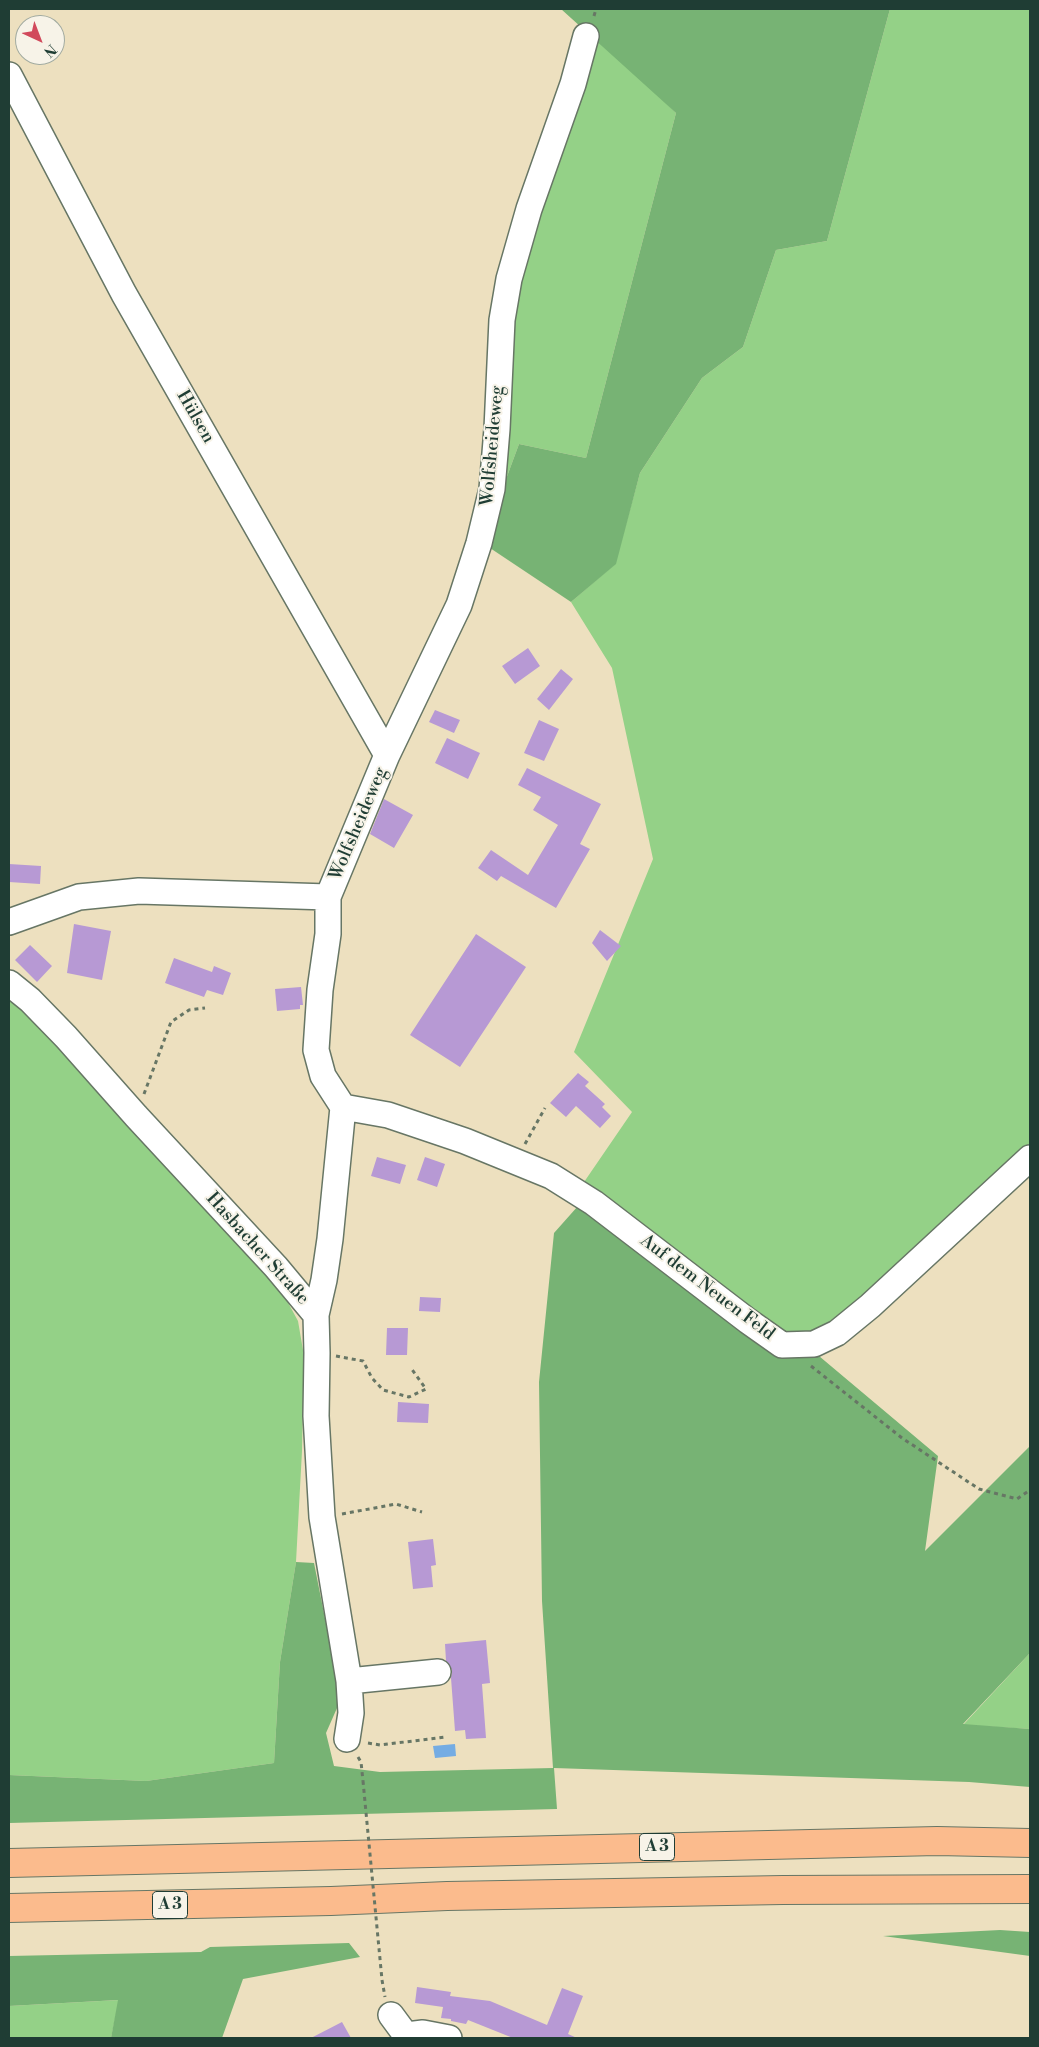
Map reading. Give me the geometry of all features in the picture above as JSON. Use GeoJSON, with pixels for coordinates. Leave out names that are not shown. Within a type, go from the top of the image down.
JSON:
{"type":"FeatureCollection","features":[{"type":"Feature","properties":{"kind":"highway","name":"A 3"},"geometry":{"type":"LineString","coordinates":[[9,1863],[927,1841],[1030,1843]]}},
{"type":"Feature","properties":{"kind":"highway","name":"A 3"},"geometry":{"type":"LineString","coordinates":[[9,1908],[330,1901],[466,1895],[782,1890],[1030,1889]]}},
{"type":"Feature","properties":{"kind":"street","name":"Wolfsheideweg"},"geometry":{"type":"LineString","coordinates":[[343,1106],[323,1076],[316,1050],[320,990],[328,934],[328,897],[387,756],[460,605],[479,543],[492,489],[496,458],[502,320],[509,279],[529,209],[572,84],[586,36]]}},
{"type":"Feature","properties":{"kind":"street","name":"Hülsen"},"geometry":{"type":"LineString","coordinates":[[9,75],[124,294],[387,756]]}},
{"type":"Feature","properties":{"kind":"street","name":"Wolfsheideweg"},"geometry":{"type":"LineString","coordinates":[[9,922],[79,897],[139,892],[328,897]]}},
{"type":"Feature","properties":{"kind":"street","name":"Hasbacher Straße"},"geometry":{"type":"LineString","coordinates":[[9,983],[30,1000],[66,1037],[276,1268],[316,1315],[318,1353],[316,1416],[322,1517],[349,1681],[351,1713],[347,1739]]}},
{"type":"Feature","properties":{"kind":"street","name":"Auf dem Neuen Feld"},"geometry":{"type":"LineString","coordinates":[[343,1106],[388,1115],[516,1160],[551,1176],[594,1203],[782,1345],[814,1344],[837,1333],[877,1300],[1030,1158]]}},
{"type":"Feature","properties":{"kind":"street"},"geometry":{"type":"LineString","coordinates":[[316,1315],[324,1280],[330,1239],[343,1106]]}},
{"type":"Feature","properties":{"kind":"street"},"geometry":{"type":"LineString","coordinates":[[349,1681],[438,1672]]}},
{"type":"Feature","properties":{"kind":"street"},"geometry":{"type":"LineString","coordinates":[[391,2016],[408,2037],[422,2033],[449,2038]]}},
{"type":"Feature","properties":{"kind":"path"},"geometry":{"type":"LineString","coordinates":[[136,1116],[171,1022],[189,1010],[205,1008]]}},
{"type":"Feature","properties":{"kind":"path"},"geometry":{"type":"LineString","coordinates":[[516,1160],[545,1108]]}},
{"type":"Feature","properties":{"kind":"path"},"geometry":{"type":"LineString","coordinates":[[782,1345],[902,1438],[979,1489],[1017,1499],[1030,1490]]}},
{"type":"Feature","properties":{"kind":"path"},"geometry":{"type":"LineString","coordinates":[[318,1353],[363,1361],[372,1378],[382,1390],[409,1397],[426,1390],[411,1368]]}},
{"type":"Feature","properties":{"kind":"path"},"geometry":{"type":"LineString","coordinates":[[322,1517],[396,1504],[422,1512]]}},
{"type":"Feature","properties":{"kind":"path"},"geometry":{"type":"LineString","coordinates":[[347,1739],[380,1745],[446,1737]]}},
{"type":"Feature","properties":{"kind":"path"},"geometry":{"type":"LineString","coordinates":[[363,1781],[382,1980]]}},
{"type":"Feature","properties":{"kind":"green space"},"geometry":{"type":"Polygon","coordinates":[[[561,9],[890,9],[827,241],[776,250],[743,347],[702,378],[640,473],[616,564],[571,602],[490,548],[502,490],[519,444],[586,458],[676,113],[561,9]]]}},
{"type":"Feature","properties":{"kind":"green space"},"geometry":{"type":"Polygon","coordinates":[[[890,9],[1030,9],[1030,1143],[874,1295],[819,1334],[787,1334],[752,1317],[582,1185],[632,1112],[574,1052],[653,859],[612,668],[571,602],[615,564],[640,473],[702,378],[743,347],[776,250],[827,241],[890,9]]]}},
{"type":"Feature","properties":{"kind":"green space"},"geometry":{"type":"Polygon","coordinates":[[[598,32],[676,113],[586,458],[519,444],[502,490],[512,319],[534,229],[598,32]]]}},
{"type":"Feature","properties":{"kind":"green space"},"geometry":{"type":"Polygon","coordinates":[[[9,997],[44,1030],[279,1286],[298,1321],[304,1356],[302,1451],[296,1562],[280,1662],[274,1763],[146,1781],[9,1775],[9,997]]]}},
{"type":"Feature","properties":{"kind":"green space"},"geometry":{"type":"Polygon","coordinates":[[[578,1206],[790,1352],[819,1356],[938,1456],[925,1551],[1030,1446],[1030,1653],[963,1724],[1030,1729],[1030,1787],[969,1782],[554,1768],[557,1809],[9,1823],[9,1775],[146,1781],[274,1763],[280,1662],[296,1562],[314,1563],[341,1699],[326,1733],[334,1766],[380,1772],[553,1768],[542,1601],[539,1382],[554,1233],[578,1206]]]}},
{"type":"Feature","properties":{"kind":"green space"},"geometry":{"type":"Polygon","coordinates":[[[1030,1653],[1030,1729],[963,1725],[1030,1653]]]}},
{"type":"Feature","properties":{"kind":"green space"},"geometry":{"type":"Polygon","coordinates":[[[1000,1930],[1030,1932],[1030,1956],[883,1936],[1000,1930]]]}},
{"type":"Feature","properties":{"kind":"green space"},"geometry":{"type":"Polygon","coordinates":[[[349,1943],[360,1957],[243,1979],[222,2038],[111,2038],[118,2000],[9,2006],[9,1956],[201,1952],[210,1947],[349,1943]]]}},
{"type":"Feature","properties":{"kind":"green space"},"geometry":{"type":"Polygon","coordinates":[[[119,2000],[111,2038],[9,2038],[9,2006],[119,2000]]]}},
{"type":"Feature","properties":{"kind":"water"},"geometry":{"type":"Polygon","coordinates":[[[455,1744],[456,1756],[435,1758],[433,1746],[455,1744]]]}},
{"type":"Feature","properties":{"kind":"building"},"geometry":{"type":"Polygon","coordinates":[[[528,648],[540,666],[515,684],[502,666],[528,648]]]}},
{"type":"Feature","properties":{"kind":"building"},"geometry":{"type":"Polygon","coordinates":[[[561,669],[573,679],[549,710],[537,699],[561,669]]]}},
{"type":"Feature","properties":{"kind":"building"},"geometry":{"type":"Polygon","coordinates":[[[435,710],[460,720],[454,733],[429,722],[435,710]]]}},
{"type":"Feature","properties":{"kind":"building"},"geometry":{"type":"Polygon","coordinates":[[[539,720],[559,729],[544,761],[524,753],[539,720]]]}},
{"type":"Feature","properties":{"kind":"building"},"geometry":{"type":"Polygon","coordinates":[[[447,738],[480,753],[468,779],[435,763],[447,738]]]}},
{"type":"Feature","properties":{"kind":"building"},"geometry":{"type":"Polygon","coordinates":[[[527,768],[601,804],[580,844],[590,849],[556,908],[501,876],[497,881],[478,868],[491,850],[528,875],[558,825],[533,810],[541,797],[518,785],[527,768]]]}},
{"type":"Feature","properties":{"kind":"building"},"geometry":{"type":"Polygon","coordinates":[[[384,799],[413,815],[394,848],[370,834],[384,799]]]}},
{"type":"Feature","properties":{"kind":"building"},"geometry":{"type":"Polygon","coordinates":[[[9,864],[41,866],[40,884],[9,882],[9,864]]]}},
{"type":"Feature","properties":{"kind":"building"},"geometry":{"type":"Polygon","coordinates":[[[74,924],[111,931],[102,980],[67,973],[74,924]]]}},
{"type":"Feature","properties":{"kind":"building"},"geometry":{"type":"Polygon","coordinates":[[[600,930],[621,946],[607,961],[592,943],[600,930]]]}},
{"type":"Feature","properties":{"kind":"building"},"geometry":{"type":"Polygon","coordinates":[[[476,934],[526,967],[460,1067],[410,1035],[476,934]]]}},
{"type":"Feature","properties":{"kind":"building"},"geometry":{"type":"Polygon","coordinates":[[[30,945],[52,966],[37,982],[15,960],[30,945]]]}},
{"type":"Feature","properties":{"kind":"building"},"geometry":{"type":"Polygon","coordinates":[[[174,958],[212,972],[214,966],[231,973],[223,995],[207,990],[204,997],[165,983],[174,958]]]}},
{"type":"Feature","properties":{"kind":"building"},"geometry":{"type":"Polygon","coordinates":[[[301,987],[303,1005],[300,1005],[300,1009],[277,1011],[275,989],[301,987]]]}},
{"type":"Feature","properties":{"kind":"building"},"geometry":{"type":"Polygon","coordinates":[[[578,1073],[589,1082],[585,1086],[605,1104],[602,1107],[611,1116],[600,1128],[576,1106],[566,1117],[550,1103],[578,1073]]]}},
{"type":"Feature","properties":{"kind":"building"},"geometry":{"type":"Polygon","coordinates":[[[377,1157],[406,1165],[400,1184],[371,1176],[377,1157]]]}},
{"type":"Feature","properties":{"kind":"building"},"geometry":{"type":"Polygon","coordinates":[[[425,1157],[445,1164],[437,1187],[417,1180],[425,1157]]]}},
{"type":"Feature","properties":{"kind":"building"},"geometry":{"type":"Polygon","coordinates":[[[420,1297],[441,1298],[440,1312],[419,1311],[420,1297]]]}},
{"type":"Feature","properties":{"kind":"building"},"geometry":{"type":"Polygon","coordinates":[[[387,1328],[408,1328],[407,1355],[386,1355],[387,1328]]]}},
{"type":"Feature","properties":{"kind":"building"},"geometry":{"type":"Polygon","coordinates":[[[398,1402],[429,1404],[428,1423],[397,1422],[398,1402]]]}},
{"type":"Feature","properties":{"kind":"building"},"geometry":{"type":"Polygon","coordinates":[[[433,1539],[436,1565],[431,1566],[433,1587],[413,1589],[408,1542],[433,1539]]]}},
{"type":"Feature","properties":{"kind":"building"},"geometry":{"type":"Polygon","coordinates":[[[486,1640],[490,1683],[482,1684],[486,1738],[466,1739],[465,1730],[455,1731],[452,1670],[446,1661],[445,1644],[486,1640]]]}},
{"type":"Feature","properties":{"kind":"building"},"geometry":{"type":"Polygon","coordinates":[[[417,1987],[451,1992],[450,1996],[490,2001],[547,2025],[562,1988],[583,1996],[568,2034],[577,2038],[513,2038],[468,2020],[466,2024],[441,2018],[443,2007],[415,2003],[417,1987]]]}},
{"type":"Feature","properties":{"kind":"building"},"geometry":{"type":"Polygon","coordinates":[[[342,2022],[351,2038],[311,2038],[342,2022]]]}}]}
